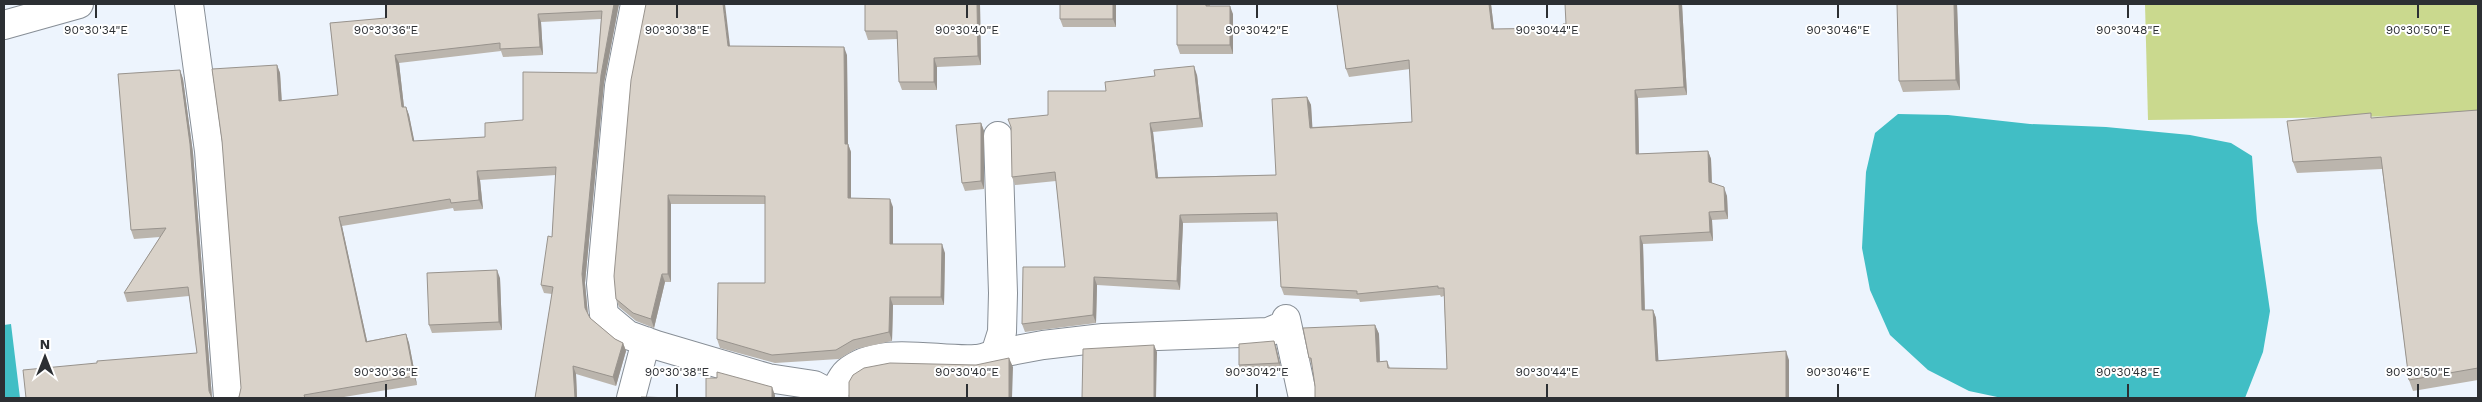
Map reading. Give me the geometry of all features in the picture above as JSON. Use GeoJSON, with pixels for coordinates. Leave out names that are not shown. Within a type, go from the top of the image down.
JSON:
{"type":"FeatureCollection","features":[{"type":"Feature","properties":{"kind":"street"},"geometry":{"type":"LineString","coordinates":[[4,25],[79,4]]}},
{"type":"Feature","properties":{"kind":"street"},"geometry":{"type":"LineString","coordinates":[[189,4],[209,151],[222,298],[228,398]]}},
{"type":"Feature","properties":{"kind":"street"},"geometry":{"type":"LineString","coordinates":[[635,4],[619,86],[601,284],[604,315],[628,335],[768,378],[814,385],[834,397],[846,373],[863,362],[886,358],[933,356],[977,360],[995,354],[1043,345],[1103,338],[1268,332],[1286,322],[1303,398]]}},
{"type":"Feature","properties":{"kind":"street"},"geometry":{"type":"LineString","coordinates":[[995,354],[1002,332],[1003,293],[998,136]]}},
{"type":"Feature","properties":{"kind":"street"},"geometry":{"type":"LineString","coordinates":[[631,398],[646,341]]}},
{"type":"Feature","properties":{"kind":"green space"},"geometry":{"type":"Polygon","coordinates":[[[2145,4],[2478,4],[2478,115],[2148,120],[2145,4]]]}},
{"type":"Feature","properties":{"kind":"water"},"geometry":{"type":"Polygon","coordinates":[[[1898,114],[1948,115],[2030,124],[2106,127],[2190,135],[2231,143],[2252,156],[2257,221],[2270,311],[2263,352],[2245,398],[2002,398],[1969,391],[1928,370],[1890,335],[1870,290],[1862,248],[1866,172],[1875,133],[1898,114]]]}},
{"type":"Feature","properties":{"kind":"water"},"geometry":{"type":"Polygon","coordinates":[[[11,324],[20,398],[4,398],[4,325],[11,324]]]}},
{"type":"Feature","properties":{"kind":"building"},"geometry":{"type":"Polygon","coordinates":[[[386,4],[614,4],[601,75],[582,274],[585,308],[590,318],[615,339],[623,343],[613,377],[573,366],[575,398],[535,398],[553,287],[541,285],[548,236],[552,237],[556,167],[477,171],[479,200],[451,203],[450,199],[339,217],[366,342],[406,334],[414,376],[304,395],[305,398],[237,398],[241,388],[222,141],[212,69],[277,65],[279,101],[338,95],[330,23],[386,18],[386,4]],[[602,11],[538,14],[540,47],[500,49],[500,43],[395,55],[402,107],[406,107],[413,141],[485,137],[485,123],[523,120],[523,72],[597,73],[602,11]]]}},
{"type":"Feature","properties":{"kind":"building"},"geometry":{"type":"Polygon","coordinates":[[[646,4],[723,4],[728,46],[844,47],[845,144],[848,144],[848,198],[890,199],[890,244],[942,244],[941,297],[890,297],[889,332],[853,340],[836,350],[772,355],[717,339],[718,283],[765,283],[765,196],[668,195],[668,274],[662,274],[651,319],[633,313],[616,299],[614,276],[631,80],[646,4]]]}},
{"type":"Feature","properties":{"kind":"building"},"geometry":{"type":"Polygon","coordinates":[[[865,4],[977,4],[978,56],[934,58],[934,82],[899,82],[897,31],[865,31],[865,4]]]}},
{"type":"Feature","properties":{"kind":"building"},"geometry":{"type":"Polygon","coordinates":[[[1060,4],[1113,4],[1113,19],[1060,19],[1060,4]]]}},
{"type":"Feature","properties":{"kind":"building"},"geometry":{"type":"Polygon","coordinates":[[[1177,4],[1230,6],[1230,45],[1177,45],[1177,4]]]}},
{"type":"Feature","properties":{"kind":"building"},"geometry":{"type":"Polygon","coordinates":[[[1337,4],[1489,4],[1492,29],[1563,28],[1563,24],[1566,24],[1565,4],[1679,4],[1684,87],[1635,90],[1636,154],[1708,151],[1709,182],[1724,187],[1725,211],[1709,212],[1710,232],[1640,236],[1642,310],[1653,310],[1656,361],[1786,351],[1786,398],[1315,398],[1311,358],[1309,358],[1303,328],[1375,325],[1377,362],[1387,361],[1388,368],[1447,369],[1444,288],[1438,288],[1438,286],[1357,294],[1357,291],[1281,287],[1277,213],[1180,215],[1177,281],[1094,277],[1093,315],[1022,324],[1023,267],[1065,267],[1055,172],[1012,177],[1011,127],[1008,119],[1048,115],[1048,91],[1106,91],[1105,82],[1155,76],[1154,70],[1194,66],[1200,118],[1150,123],[1156,178],[1276,175],[1272,99],[1307,97],[1310,128],[1412,122],[1409,60],[1346,69],[1337,4]]]}},
{"type":"Feature","properties":{"kind":"building"},"geometry":{"type":"Polygon","coordinates":[[[1897,4],[1954,4],[1956,80],[1899,81],[1897,4]]]}},
{"type":"Feature","properties":{"kind":"building"},"geometry":{"type":"Polygon","coordinates":[[[180,70],[190,144],[209,391],[212,398],[26,398],[23,370],[97,363],[97,361],[197,353],[188,287],[124,293],[166,228],[131,230],[118,74],[180,70]]]}},
{"type":"Feature","properties":{"kind":"building"},"geometry":{"type":"Polygon","coordinates":[[[2478,110],[2478,368],[2409,380],[2381,157],[2293,162],[2287,121],[2371,113],[2371,118],[2478,110]]]}},
{"type":"Feature","properties":{"kind":"building"},"geometry":{"type":"Polygon","coordinates":[[[981,123],[981,181],[962,183],[956,125],[981,123]]]}},
{"type":"Feature","properties":{"kind":"building"},"geometry":{"type":"Polygon","coordinates":[[[497,270],[499,322],[429,325],[427,273],[497,270]]]}},
{"type":"Feature","properties":{"kind":"building"},"geometry":{"type":"Polygon","coordinates":[[[1274,341],[1279,363],[1239,365],[1239,344],[1274,341]]]}},
{"type":"Feature","properties":{"kind":"building"},"geometry":{"type":"Polygon","coordinates":[[[1154,345],[1154,398],[1082,398],[1083,349],[1154,345]]]}},
{"type":"Feature","properties":{"kind":"building"},"geometry":{"type":"Polygon","coordinates":[[[1009,358],[1009,398],[849,398],[849,382],[853,375],[864,368],[890,363],[976,365],[1009,358]]]}},
{"type":"Feature","properties":{"kind":"building"},"geometry":{"type":"Polygon","coordinates":[[[717,372],[772,387],[772,398],[706,398],[706,378],[717,378],[717,372]]]}},
{"type":"Feature","properties":{"kind":"building"},"geometry":{"type":"Polygon","coordinates":[[[641,397],[675,398],[640,398],[641,397]]]}}]}
